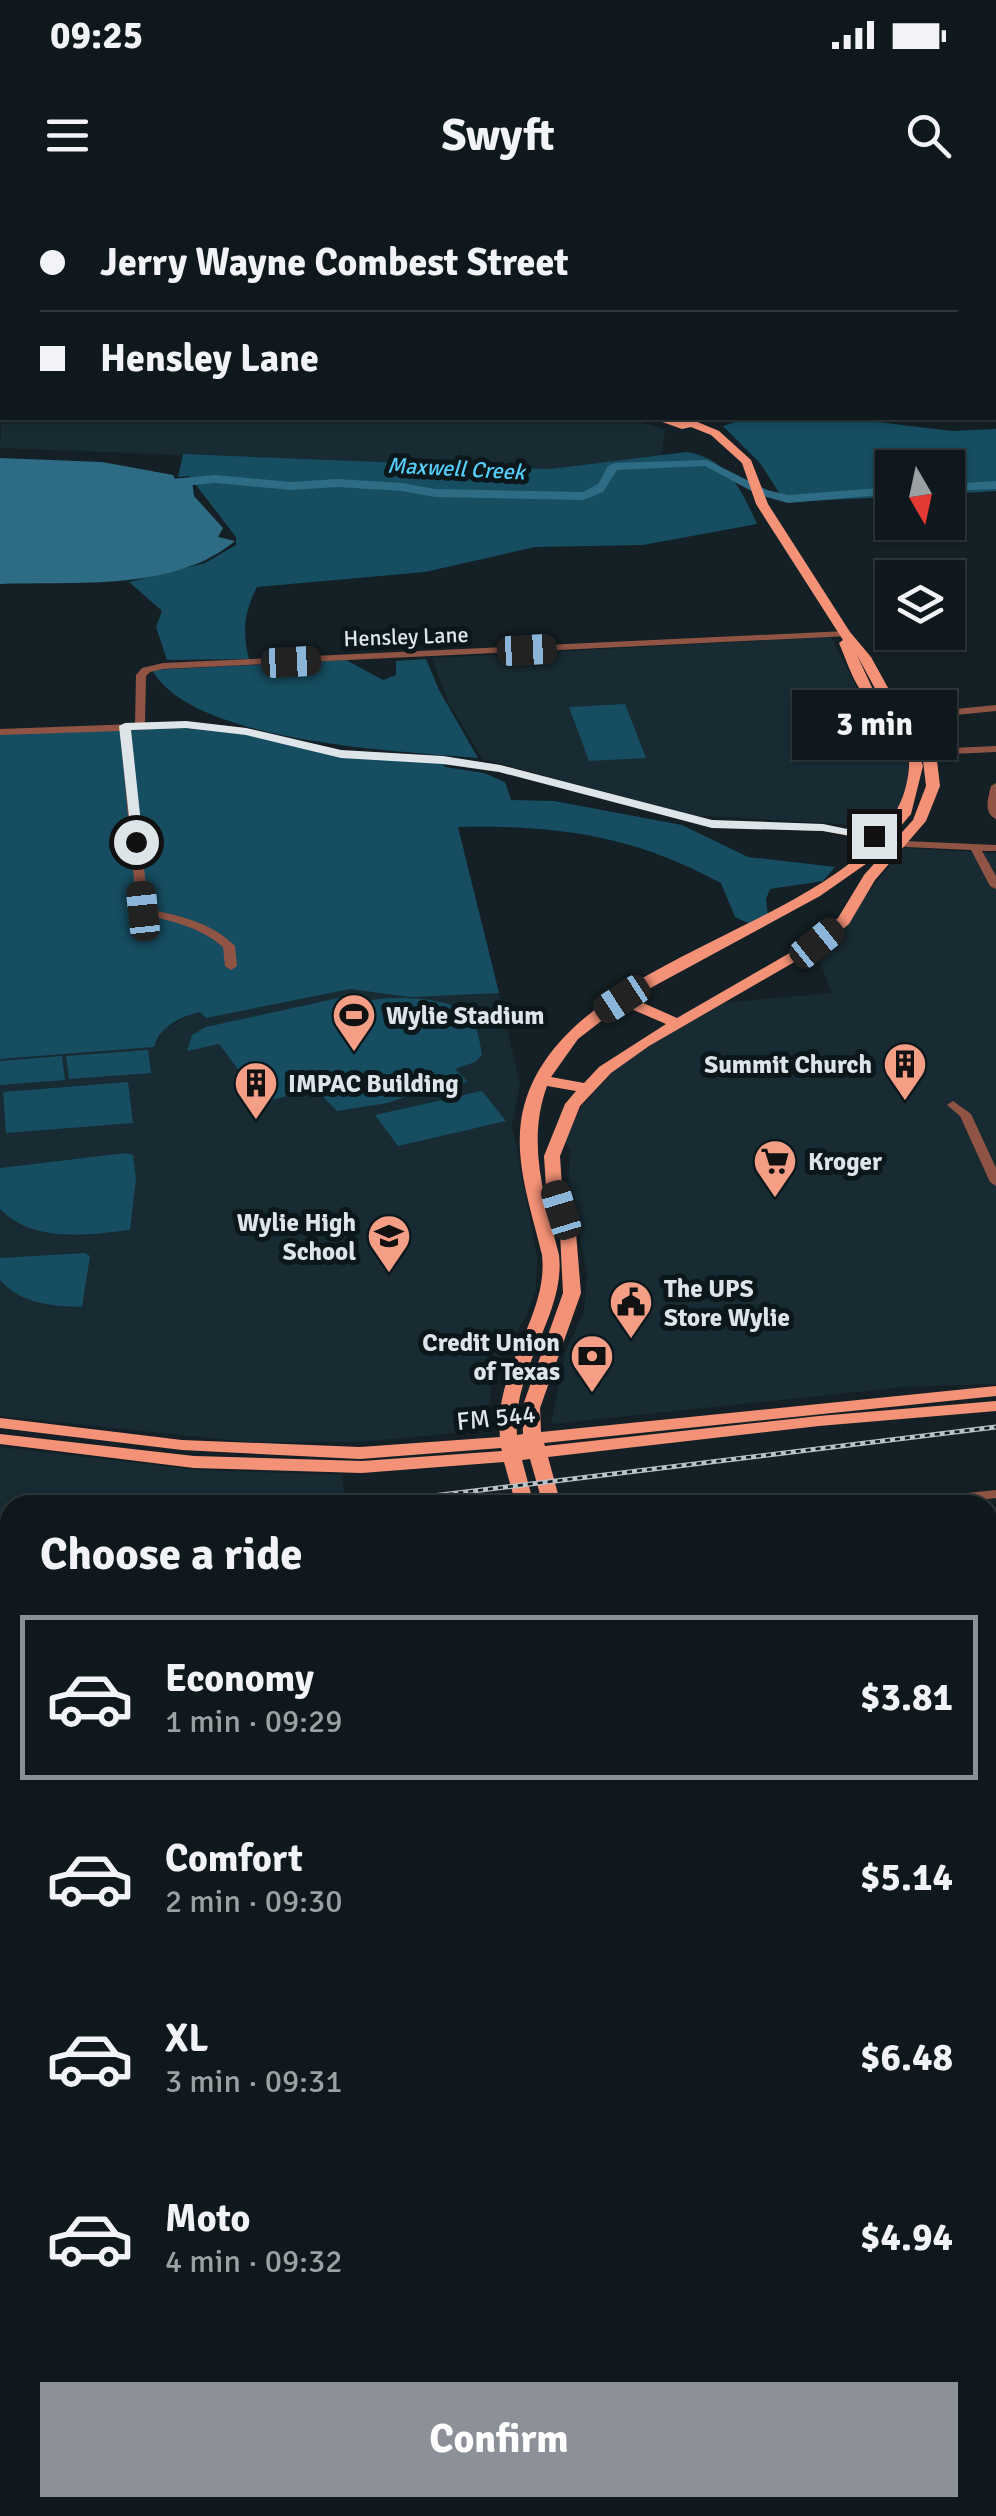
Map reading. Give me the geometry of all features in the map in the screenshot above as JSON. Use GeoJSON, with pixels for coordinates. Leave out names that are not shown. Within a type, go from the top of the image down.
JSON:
{"type":"FeatureCollection","features":[{"type":"Feature","properties":{"kind":"main road"},"geometry":{"type":"LineString","coordinates":[[662,420],[701,434],[747,470]]}},
{"type":"Feature","properties":{"kind":"main road"},"geometry":{"type":"LineString","coordinates":[[549,1495],[530,1425],[532,1399],[565,1321],[572,1292],[573,1266],[554,1188],[552,1156],[562,1125],[585,1088],[618,1061],[817,943],[844,921],[893,841],[915,788],[921,752],[865,657],[845,634],[762,504],[747,462],[730,444],[683,420]]}},
{"type":"Feature","properties":{"kind":"main road"},"geometry":{"type":"LineString","coordinates":[[895,712],[921,752]]}},
{"type":"Feature","properties":{"kind":"main road"},"geometry":{"type":"LineString","coordinates":[[522,1495],[510,1448],[510,1391],[542,1312],[552,1267],[525,1132],[541,1080],[570,1039],[622,999],[671,967],[806,900],[893,841]]}},
{"type":"Feature","properties":{"kind":"main road"},"geometry":{"type":"LineString","coordinates":[[622,999],[678,1023]]}},
{"type":"Feature","properties":{"kind":"main road"},"geometry":{"type":"LineString","coordinates":[[541,1080],[585,1088]]}},
{"type":"Feature","properties":{"kind":"main road"},"geometry":{"type":"LineString","coordinates":[[535,1188],[554,1188]]}},
{"type":"Feature","properties":{"kind":"main road"},"geometry":{"type":"LineString","coordinates":[[552,1267],[573,1266]]}},
{"type":"Feature","properties":{"kind":"main road"},"geometry":{"type":"LineString","coordinates":[[524,1350],[550,1354]]}},
{"type":"Feature","properties":{"kind":"main road","name":"FM 544"},"geometry":{"type":"LineString","coordinates":[[0,1424],[224,1464],[324,1468],[996,1391]]}},
{"type":"Feature","properties":{"kind":"main road","name":"FM 544"},"geometry":{"type":"LineString","coordinates":[[535,1445],[996,1406]]}},
{"type":"Feature","properties":{"kind":"main road","name":"FM 544"},"geometry":{"type":"LineString","coordinates":[[0,1439],[116,1445]]}},
{"type":"Feature","properties":{"kind":"street","name":"Hensley Lane"},"geometry":{"type":"LineString","coordinates":[[140,725],[140,676],[146,670],[164,666],[845,634]]}},
{"type":"Feature","properties":{"kind":"street"},"geometry":{"type":"LineString","coordinates":[[895,712],[996,708]]}},
{"type":"Feature","properties":{"kind":"street"},"geometry":{"type":"LineString","coordinates":[[0,732],[140,725],[246,731],[341,754],[500,768],[694,821],[823,828],[893,841],[996,848]]}},
{"type":"Feature","properties":{"kind":"street"},"geometry":{"type":"LineString","coordinates":[[125,726],[143,911],[197,924],[219,936],[229,946],[232,966]]}},
{"type":"Feature","properties":{"kind":"street"},"geometry":{"type":"LineString","coordinates":[[921,752],[992,749],[996,763]]}},
{"type":"Feature","properties":{"kind":"street"},"geometry":{"type":"LineString","coordinates":[[995,815],[992,805],[996,786]]}},
{"type":"Feature","properties":{"kind":"street"},"geometry":{"type":"LineString","coordinates":[[975,848],[996,886]]}},
{"type":"Feature","properties":{"kind":"street"},"geometry":{"type":"LineString","coordinates":[[953,1105],[965,1114],[996,1180]]}},
{"type":"Feature","properties":{"kind":"shaded area"},"geometry":{"type":"Polygon","coordinates":[[[2,420],[632,420],[665,429],[661,456],[550,469],[0,448],[2,420]]]}},
{"type":"Feature","properties":{"kind":"shaded area"},"geometry":{"type":"Polygon","coordinates":[[[740,420],[862,420],[951,431],[996,429],[996,491],[965,493],[965,450],[875,450],[875,498],[785,502],[760,463],[723,426],[740,420]]]}},
{"type":"Feature","properties":{"kind":"shaded area"},"geometry":{"type":"Polygon","coordinates":[[[687,452],[713,461],[731,477],[757,524],[643,545],[535,547],[425,572],[257,587],[246,622],[249,659],[167,660],[156,627],[162,611],[129,582],[205,563],[236,545],[236,537],[189,476],[178,477],[183,454],[550,469],[687,452]]]}},
{"type":"Feature","properties":{"kind":"shaded area"},"geometry":{"type":"Polygon","coordinates":[[[0,458],[102,462],[192,480],[194,496],[223,528],[218,537],[235,541],[183,569],[154,576],[91,583],[0,584],[0,458]]]}},
{"type":"Feature","properties":{"kind":"shaded area"},"geometry":{"type":"Polygon","coordinates":[[[831,637],[858,690],[895,735],[908,762],[908,780],[897,813],[882,832],[842,824],[691,815],[483,759],[450,706],[432,658],[831,637]]]}},
{"type":"Feature","properties":{"kind":"shaded area"},"geometry":{"type":"Polygon","coordinates":[[[426,659],[478,758],[351,746],[252,728],[209,714],[175,694],[152,670],[346,660],[383,680],[396,675],[396,661],[426,659]]]}},
{"type":"Feature","properties":{"kind":"shaded area"},"geometry":{"type":"Polygon","coordinates":[[[625,704],[646,758],[589,761],[569,707],[625,704]]]}},
{"type":"Feature","properties":{"kind":"shaded area"},"geometry":{"type":"Polygon","coordinates":[[[186,725],[265,736],[332,752],[443,760],[445,767],[484,773],[505,782],[511,800],[554,801],[682,825],[748,857],[835,867],[823,881],[770,889],[766,899],[768,916],[752,925],[735,917],[721,883],[657,854],[562,831],[458,827],[499,993],[410,997],[350,989],[206,1018],[200,1012],[193,1014],[166,1028],[154,1047],[0,1059],[0,732],[186,725]]]}},
{"type":"Feature","properties":{"kind":"shaded area"},"geometry":{"type":"Polygon","coordinates":[[[904,848],[996,853],[996,1384],[904,1387],[551,1424],[565,1353],[584,1312],[587,1271],[568,1181],[571,1150],[564,1141],[582,1106],[617,1065],[722,1003],[832,993],[817,955],[904,848]]]}},
{"type":"Feature","properties":{"kind":"shaded area"},"geometry":{"type":"Polygon","coordinates":[[[487,944],[520,1084],[512,1126],[537,1256],[536,1290],[526,1317],[501,1356],[491,1386],[488,1430],[360,1442],[248,1442],[0,1416],[0,1059],[153,1047],[165,1028],[190,1015],[487,944]]]}},
{"type":"Feature","properties":{"kind":"shaded area","name":"Wylie Stadium"},"geometry":{"type":"Polygon","coordinates":[[[357,994],[363,1002],[420,999],[462,1010],[475,1025],[482,1055],[455,1069],[468,1082],[388,1103],[337,1111],[321,1095],[313,1096],[308,1091],[263,1102],[219,1044],[187,1051],[192,1035],[206,1027],[357,994]]]}},
{"type":"Feature","properties":{"kind":"shaded area"},"geometry":{"type":"Polygon","coordinates":[[[148,1050],[151,1073],[69,1079],[66,1056],[148,1050]]]}},
{"type":"Feature","properties":{"kind":"shaded area"},"geometry":{"type":"Polygon","coordinates":[[[62,1056],[65,1080],[0,1085],[0,1061],[62,1056]]]}},
{"type":"Feature","properties":{"kind":"shaded area"},"geometry":{"type":"Polygon","coordinates":[[[128,1082],[133,1123],[6,1133],[3,1092],[128,1082]]]}},
{"type":"Feature","properties":{"kind":"shaded area"},"geometry":{"type":"Polygon","coordinates":[[[482,1091],[506,1121],[398,1146],[375,1115],[482,1091]]]}},
{"type":"Feature","properties":{"kind":"shaded area"},"geometry":{"type":"Polygon","coordinates":[[[133,1155],[136,1179],[130,1230],[79,1235],[44,1232],[13,1220],[0,1209],[0,1168],[133,1155]]]}},
{"type":"Feature","properties":{"kind":"shaded area"},"geometry":{"type":"Polygon","coordinates":[[[85,1253],[90,1256],[82,1307],[27,1299],[0,1280],[0,1258],[85,1253]]]}},
{"type":"Feature","properties":{"kind":"shaded area"},"geometry":{"type":"Polygon","coordinates":[[[0,1447],[197,1470],[342,1475],[344,1495],[0,1495],[0,1447]]]}},
{"type":"Feature","properties":{"kind":"waterway","name":"Maxwell Creek"},"geometry":{"type":"LineString","coordinates":[[172,483],[215,479],[291,486],[337,483],[402,487],[435,493],[583,496],[602,486],[612,468],[707,463],[763,493],[788,499],[875,492]]}},
{"type":"Feature","properties":{"kind":"waterway","name":"Maxwell Creek"},"geometry":{"type":"LineString","coordinates":[[965,487],[996,485]]}},
{"type":"Feature","properties":{"kind":"railway"},"geometry":{"type":"LineString","coordinates":[[441,1495],[996,1427]]}},
{"type":"Feature","properties":{"kind":"place","name":"Wylie Stadium"},"geometry":{"type":"Point","coordinates":[354,1053]}},
{"type":"Feature","properties":{"kind":"place","name":"Summit Church"},"geometry":{"type":"Point","coordinates":[905,1102]}},
{"type":"Feature","properties":{"kind":"place","name":"IMPAC Building"},"geometry":{"type":"Point","coordinates":[256,1121]}},
{"type":"Feature","properties":{"kind":"place","name":"Kroger"},"geometry":{"type":"Point","coordinates":[775,1199]}},
{"type":"Feature","properties":{"kind":"place","name":"Wylie High School"},"geometry":{"type":"Point","coordinates":[389,1274]}},
{"type":"Feature","properties":{"kind":"place","name":"The UPS Store Wylie"},"geometry":{"type":"Point","coordinates":[631,1340]}},
{"type":"Feature","properties":{"kind":"place","name":"Credit Union of Texas"},"geometry":{"type":"Point","coordinates":[592,1394]}},
{"type":"Feature","properties":{"kind":"route"},"geometry":{"type":"LineString","coordinates":[[136,842],[125,726],[140,725],[246,731],[341,754],[500,768],[712,824],[805,826],[874,836]]}}]}
